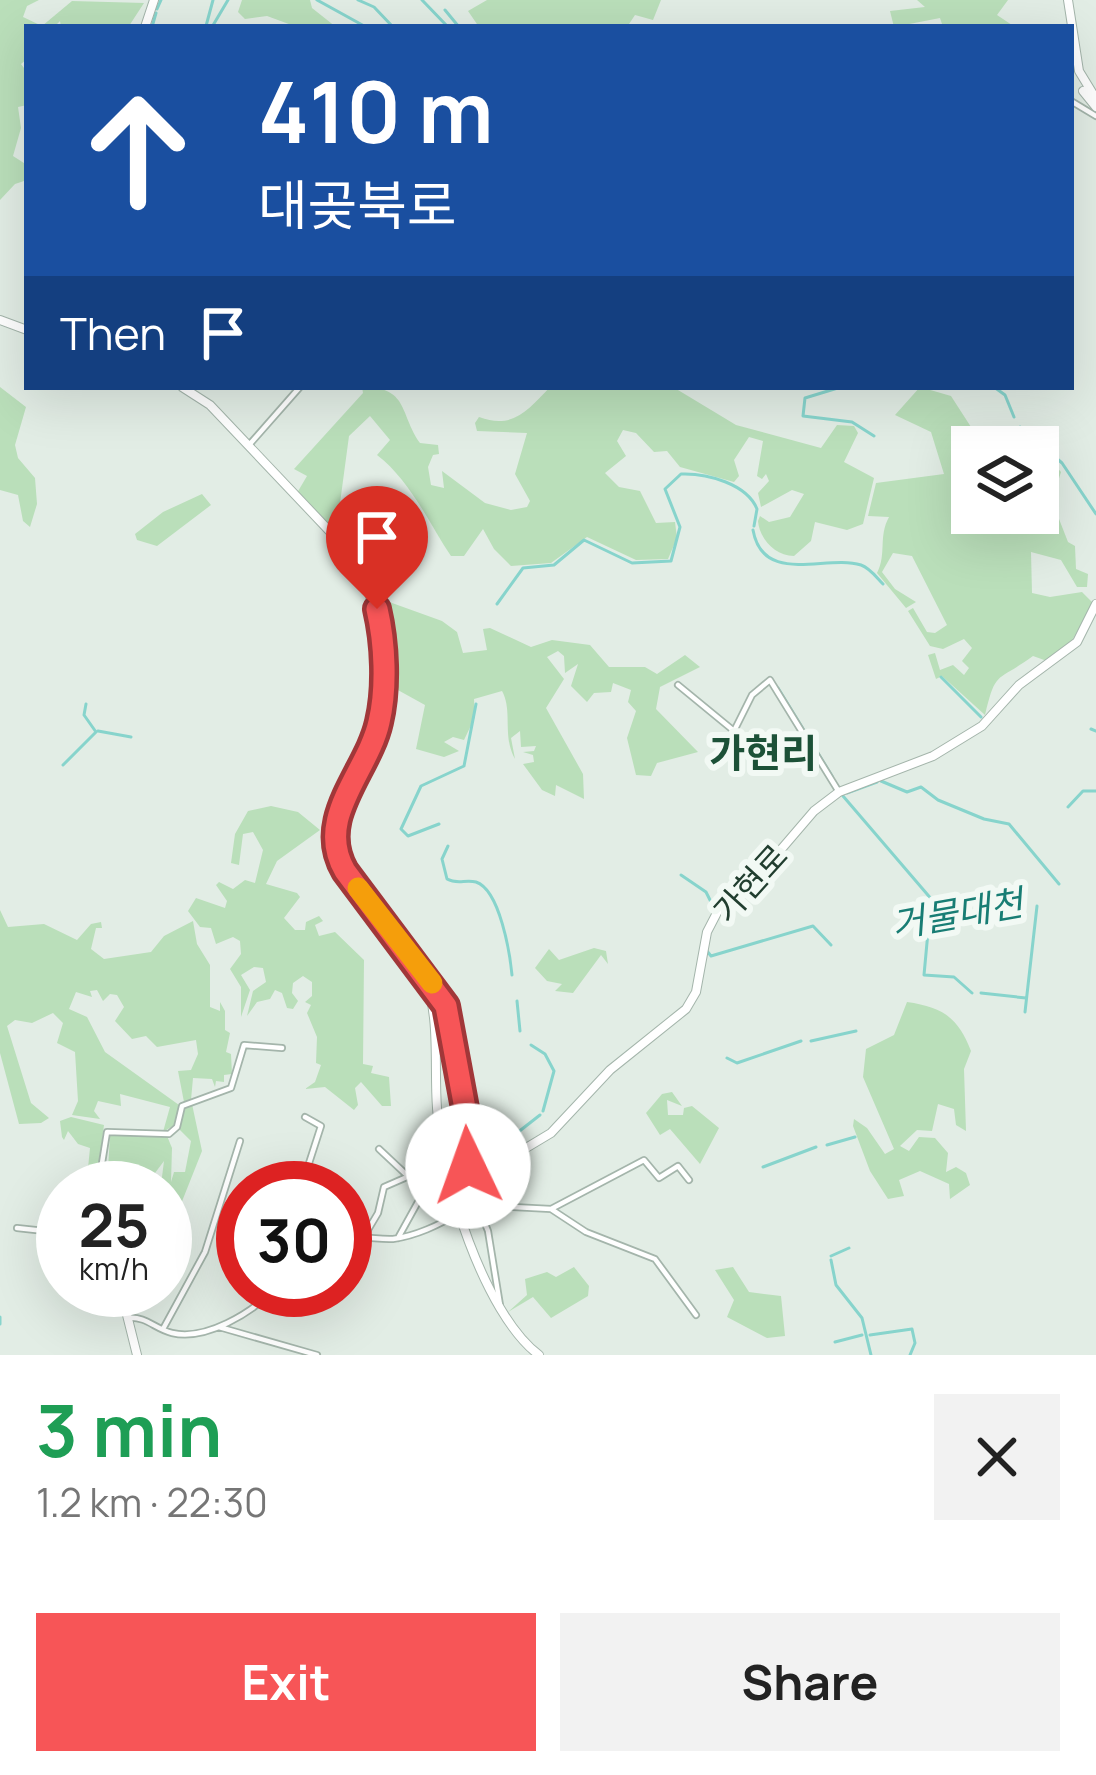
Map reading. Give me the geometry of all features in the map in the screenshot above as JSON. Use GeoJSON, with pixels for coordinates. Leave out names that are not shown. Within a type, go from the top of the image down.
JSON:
{"type":"FeatureCollection","features":[{"type":"Feature","properties":{"kind":"street"},"geometry":{"type":"LineString","coordinates":[[1074,46],[1079,71],[1096,107]]}},
{"type":"Feature","properties":{"kind":"street"},"geometry":{"type":"LineString","coordinates":[[1074,64],[1078,82],[1096,107]]}},
{"type":"Feature","properties":{"kind":"street"},"geometry":{"type":"LineString","coordinates":[[187,390],[202,398]]}},
{"type":"Feature","properties":{"kind":"street"},"geometry":{"type":"LineString","coordinates":[[198,390],[246,448],[346,550],[377,609],[382,645],[380,716],[339,812],[335,839],[345,871],[439,992],[449,1015],[467,1119],[473,1206],[488,1232],[500,1309]]}},
{"type":"Feature","properties":{"kind":"street"},"geometry":{"type":"LineString","coordinates":[[246,448],[297,390]]}},
{"type":"Feature","properties":{"kind":"street","name":"가현로"},"geometry":{"type":"LineString","coordinates":[[473,1206],[506,1160],[556,1128],[610,1070],[686,1010],[699,981],[706,932],[721,905],[779,853],[814,812],[839,792],[933,756],[976,730],[1028,677],[1077,642],[1096,604]]}},
{"type":"Feature","properties":{"kind":"street"},"geometry":{"type":"LineString","coordinates":[[678,685],[734,731],[752,694],[770,680],[839,792]]}},
{"type":"Feature","properties":{"kind":"street"},"geometry":{"type":"LineString","coordinates":[[422,973],[430,1002],[438,1125],[458,1210],[500,1309],[516,1335],[539,1355]]}},
{"type":"Feature","properties":{"kind":"street"},"geometry":{"type":"LineString","coordinates":[[102,1161],[106,1132],[170,1134],[178,1126],[182,1106],[232,1088],[244,1045],[282,1048]]}},
{"type":"Feature","properties":{"kind":"street"},"geometry":{"type":"LineString","coordinates":[[305,1117],[321,1124],[309,1161]]}},
{"type":"Feature","properties":{"kind":"street"},"geometry":{"type":"LineString","coordinates":[[163,1329],[205,1252],[240,1141]]}},
{"type":"Feature","properties":{"kind":"street"},"geometry":{"type":"LineString","coordinates":[[379,1149],[424,1191],[458,1210]]}},
{"type":"Feature","properties":{"kind":"street"},"geometry":{"type":"LineString","coordinates":[[372,1235],[398,1238],[436,1226],[458,1210],[473,1206],[551,1209],[644,1160],[659,1178],[678,1166],[689,1180]]}},
{"type":"Feature","properties":{"kind":"street"},"geometry":{"type":"LineString","coordinates":[[372,1223],[386,1184],[409,1177]]}},
{"type":"Feature","properties":{"kind":"street"},"geometry":{"type":"LineString","coordinates":[[398,1238],[424,1191]]}},
{"type":"Feature","properties":{"kind":"street"},"geometry":{"type":"LineString","coordinates":[[551,1209],[589,1234],[655,1259],[696,1315]]}},
{"type":"Feature","properties":{"kind":"street"},"geometry":{"type":"LineString","coordinates":[[16,1228],[36,1230]]}},
{"type":"Feature","properties":{"kind":"street"},"geometry":{"type":"LineString","coordinates":[[137,1355],[128,1318],[139,1317],[177,1334],[218,1327],[233,1317]]}},
{"type":"Feature","properties":{"kind":"street"},"geometry":{"type":"LineString","coordinates":[[218,1327],[317,1355]]}},
{"type":"Feature","properties":{"kind":"green space"},"geometry":{"type":"Polygon","coordinates":[[[0,0],[39,0],[27,6],[23,17],[38,24],[24,24],[24,106],[18,107],[21,128],[13,156],[24,163],[24,181],[0,200],[0,0]]]}},
{"type":"Feature","properties":{"kind":"green space"},"geometry":{"type":"Polygon","coordinates":[[[242,0],[310,0],[312,8],[332,24],[289,24],[267,16],[245,19],[238,12],[242,0]]]}},
{"type":"Feature","properties":{"kind":"green space"},"geometry":{"type":"Polygon","coordinates":[[[487,0],[661,0],[653,20],[635,15],[629,24],[477,24],[468,11],[487,0]]]}},
{"type":"Feature","properties":{"kind":"green space"},"geometry":{"type":"Polygon","coordinates":[[[917,0],[1008,0],[997,15],[1010,24],[942,24],[940,18],[893,24],[890,11],[925,7],[917,0]]]}},
{"type":"Feature","properties":{"kind":"green space"},"geometry":{"type":"Polygon","coordinates":[[[72,1],[144,3],[130,24],[44,24],[72,1]]]}},
{"type":"Feature","properties":{"kind":"green space"},"geometry":{"type":"Polygon","coordinates":[[[0,387],[26,407],[15,445],[18,458],[35,478],[37,504],[30,527],[23,521],[18,495],[0,490],[0,387]]]}},
{"type":"Feature","properties":{"kind":"green space"},"geometry":{"type":"Polygon","coordinates":[[[547,390],[678,390],[736,425],[821,448],[837,425],[854,426],[858,433],[844,462],[874,478],[863,524],[847,530],[815,522],[811,541],[794,556],[787,555],[769,545],[758,521],[760,516],[769,522],[790,517],[804,494],[792,490],[761,507],[758,493],[769,481],[766,474],[762,479],[757,476],[763,441],[749,437],[734,460],[739,476],[734,482],[680,467],[667,451],[654,452],[636,433],[623,430],[617,441],[626,456],[605,473],[619,487],[640,491],[656,523],[675,522],[677,538],[668,559],[636,560],[587,537],[551,563],[511,566],[483,529],[464,556],[451,556],[409,490],[377,455],[390,440],[370,416],[349,436],[336,533],[297,493],[307,476],[294,469],[363,393],[388,392],[401,404],[420,443],[438,445],[439,454],[433,455],[428,467],[431,485],[444,488],[442,471],[485,503],[511,510],[527,507],[530,501],[515,474],[527,433],[477,431],[475,423],[479,417],[501,421],[519,416],[547,390]]]}},
{"type":"Feature","properties":{"kind":"green space"},"geometry":{"type":"Polygon","coordinates":[[[917,390],[951,396],[970,426],[951,426],[951,534],[1059,534],[1059,519],[1068,542],[1075,546],[1076,569],[1088,574],[1087,587],[1077,587],[1061,560],[1031,552],[1032,593],[1050,597],[1082,592],[1093,603],[1070,644],[1047,661],[1033,656],[999,678],[985,715],[942,676],[936,679],[928,655],[935,653],[940,670],[953,665],[964,675],[969,668],[962,661],[972,648],[964,639],[943,649],[930,646],[908,611],[913,608],[927,632],[947,625],[912,556],[893,553],[882,572],[895,589],[916,602],[906,608],[877,573],[889,517],[868,516],[876,483],[944,474],[931,432],[895,415],[917,390]]]}},
{"type":"Feature","properties":{"kind":"green space"},"geometry":{"type":"Polygon","coordinates":[[[202,494],[211,505],[157,546],[137,540],[135,534],[163,512],[202,494]]]}},
{"type":"Feature","properties":{"kind":"green space"},"geometry":{"type":"Polygon","coordinates":[[[381,599],[442,621],[457,632],[463,653],[487,650],[483,629],[490,628],[531,647],[552,640],[590,645],[609,667],[645,667],[657,674],[685,655],[700,667],[660,687],[656,709],[698,752],[657,763],[651,776],[636,775],[627,738],[636,711],[628,702],[631,690],[613,683],[611,692],[594,693],[587,702],[571,686],[578,664],[565,673],[564,656],[558,651],[547,657],[564,679],[546,708],[583,774],[584,799],[556,785],[555,796],[542,790],[523,764],[534,762],[533,755],[523,752],[534,751],[536,746],[521,747],[520,731],[511,738],[515,759],[502,691],[474,699],[475,717],[464,740],[453,737],[444,742],[459,751],[444,757],[416,749],[425,705],[396,689],[394,673],[385,670],[381,599]]]}},
{"type":"Feature","properties":{"kind":"green space"},"geometry":{"type":"Polygon","coordinates":[[[271,806],[298,812],[320,830],[277,861],[266,884],[300,897],[284,918],[295,930],[305,930],[306,922],[319,916],[323,921],[315,925],[319,936],[335,932],[364,960],[363,1064],[373,1066],[371,1073],[389,1077],[391,1106],[382,1106],[361,1082],[355,1088],[358,1105],[354,1110],[325,1087],[305,1089],[315,1082],[321,1065],[316,1063],[317,1037],[307,1013],[311,1005],[305,1002],[312,996],[312,982],[303,976],[293,983],[292,993],[298,1001],[293,1009],[287,1008],[282,993],[275,990],[247,1016],[253,991],[266,982],[263,968],[254,967],[241,975],[250,990],[241,1017],[241,987],[230,969],[241,954],[240,941],[233,937],[216,944],[211,928],[200,927],[188,911],[196,898],[225,908],[219,882],[233,889],[245,880],[255,883],[263,850],[253,832],[243,834],[239,865],[231,863],[235,834],[248,811],[271,806]]]}},
{"type":"Feature","properties":{"kind":"green space"},"geometry":{"type":"Polygon","coordinates":[[[0,910],[8,927],[44,924],[77,940],[91,924],[101,922],[91,949],[104,959],[151,952],[164,936],[193,921],[197,944],[210,965],[210,1007],[220,1011],[220,1002],[225,1011],[232,1074],[224,1075],[224,1082],[216,1081],[215,1087],[212,1079],[193,1078],[191,1100],[184,1102],[178,1071],[191,1070],[198,1054],[196,1040],[157,1047],[146,1036],[132,1039],[115,1021],[124,1007],[117,995],[110,994],[103,1001],[97,990],[90,991],[92,997],[76,992],[69,1009],[87,1017],[105,1052],[179,1105],[176,1124],[163,1132],[170,1107],[120,1094],[121,1106],[98,1101],[94,1111],[100,1119],[72,1115],[78,1101],[75,1052],[57,1043],[63,1023],[53,1013],[32,1023],[15,1020],[7,1026],[31,1103],[49,1118],[19,1124],[0,1053],[0,910]]]}},
{"type":"Feature","properties":{"kind":"green space"},"geometry":{"type":"Polygon","coordinates":[[[594,948],[606,951],[608,964],[601,955],[573,993],[555,991],[562,984],[547,981],[535,968],[549,949],[559,960],[594,948]]]}},
{"type":"Feature","properties":{"kind":"green space"},"geometry":{"type":"Polygon","coordinates":[[[907,1002],[947,1016],[971,1051],[964,1069],[966,1131],[956,1125],[954,1109],[938,1104],[932,1131],[917,1130],[900,1146],[909,1151],[919,1137],[935,1138],[948,1153],[946,1172],[956,1167],[966,1173],[970,1185],[950,1199],[949,1184],[920,1171],[899,1180],[904,1196],[888,1199],[870,1171],[853,1126],[854,1119],[867,1128],[885,1154],[894,1149],[863,1077],[866,1049],[894,1035],[907,1002]]]}},
{"type":"Feature","properties":{"kind":"green space"},"geometry":{"type":"Polygon","coordinates":[[[672,1092],[682,1106],[667,1100],[668,1115],[683,1115],[684,1108],[692,1106],[719,1128],[700,1164],[670,1129],[660,1135],[646,1113],[662,1094],[672,1092]]]}},
{"type":"Feature","properties":{"kind":"green space"},"geometry":{"type":"Polygon","coordinates":[[[192,1104],[202,1151],[192,1176],[192,1161],[187,1161],[191,1141],[179,1129],[181,1110],[192,1104]]]}},
{"type":"Feature","properties":{"kind":"green space"},"geometry":{"type":"Polygon","coordinates":[[[71,1117],[104,1125],[99,1161],[89,1161],[90,1148],[78,1144],[68,1131],[64,1140],[60,1121],[71,1117]]]}},
{"type":"Feature","properties":{"kind":"green space"},"geometry":{"type":"Polygon","coordinates":[[[110,1135],[167,1136],[172,1161],[109,1161],[110,1135]]]}},
{"type":"Feature","properties":{"kind":"green space"},"geometry":{"type":"Polygon","coordinates":[[[574,1267],[589,1286],[588,1296],[551,1318],[533,1297],[508,1312],[527,1295],[525,1279],[547,1272],[556,1277],[574,1267]]]}},
{"type":"Feature","properties":{"kind":"green space"},"geometry":{"type":"Polygon","coordinates":[[[733,1267],[749,1292],[781,1296],[785,1336],[767,1338],[727,1317],[734,1300],[715,1270],[733,1267]]]}},
{"type":"Feature","properties":{"kind":"waterway"},"geometry":{"type":"LineString","coordinates":[[157,9],[161,0]]}},
{"type":"Feature","properties":{"kind":"waterway"},"geometry":{"type":"LineString","coordinates":[[207,24],[213,0]]}},
{"type":"Feature","properties":{"kind":"waterway"},"geometry":{"type":"LineString","coordinates":[[214,24],[228,0]]}},
{"type":"Feature","properties":{"kind":"waterway"},"geometry":{"type":"LineString","coordinates":[[317,0],[361,24]]}},
{"type":"Feature","properties":{"kind":"waterway"},"geometry":{"type":"LineString","coordinates":[[358,0],[374,7],[390,24]]}},
{"type":"Feature","properties":{"kind":"waterway"},"geometry":{"type":"LineString","coordinates":[[422,0],[445,24]]}},
{"type":"Feature","properties":{"kind":"waterway"},"geometry":{"type":"LineString","coordinates":[[445,10],[457,24]]}},
{"type":"Feature","properties":{"kind":"waterway"},"geometry":{"type":"LineString","coordinates":[[153,24],[156,13]]}},
{"type":"Feature","properties":{"kind":"waterway"},"geometry":{"type":"LineString","coordinates":[[831,390],[805,398],[803,416],[852,422],[874,436]]}},
{"type":"Feature","properties":{"kind":"waterway"},"geometry":{"type":"LineString","coordinates":[[998,390],[1014,417]]}},
{"type":"Feature","properties":{"kind":"waterway"},"geometry":{"type":"LineString","coordinates":[[1059,460],[1096,514]]}},
{"type":"Feature","properties":{"kind":"waterway"},"geometry":{"type":"LineString","coordinates":[[497,604],[523,568],[554,565],[584,540],[632,563],[671,561],[680,527],[665,489],[681,474],[714,478],[745,493],[757,509],[754,526]]}},
{"type":"Feature","properties":{"kind":"waterway"},"geometry":{"type":"LineString","coordinates":[[753,530],[769,558],[782,563],[861,565],[883,584]]}},
{"type":"Feature","properties":{"kind":"waterway"},"geometry":{"type":"LineString","coordinates":[[941,677],[981,717]]}},
{"type":"Feature","properties":{"kind":"waterway"},"geometry":{"type":"LineString","coordinates":[[778,688],[832,776]]}},
{"type":"Feature","properties":{"kind":"waterway"},"geometry":{"type":"LineString","coordinates":[[63,765],[96,732],[84,715],[86,704]]}},
{"type":"Feature","properties":{"kind":"waterway"},"geometry":{"type":"LineString","coordinates":[[439,824],[408,836],[401,829],[421,786],[464,766],[476,704]]}},
{"type":"Feature","properties":{"kind":"waterway"},"geometry":{"type":"LineString","coordinates":[[1091,729],[1096,731]]}},
{"type":"Feature","properties":{"kind":"waterway"},"geometry":{"type":"LineString","coordinates":[[98,731],[131,737]]}},
{"type":"Feature","properties":{"kind":"waterway"},"geometry":{"type":"LineString","coordinates":[[881,781],[907,792],[921,787],[938,800],[1009,824],[1059,884]]}},
{"type":"Feature","properties":{"kind":"waterway"},"geometry":{"type":"LineString","coordinates":[[847,793],[877,782]]}},
{"type":"Feature","properties":{"kind":"waterway"},"geometry":{"type":"LineString","coordinates":[[1068,807],[1083,791],[1096,791]]}},
{"type":"Feature","properties":{"kind":"waterway","name":"거물대천"},"geometry":{"type":"LineString","coordinates":[[843,796],[933,901]]}},
{"type":"Feature","properties":{"kind":"waterway"},"geometry":{"type":"LineString","coordinates":[[448,846],[442,859],[447,879],[476,882],[491,897],[502,924],[512,975]]}},
{"type":"Feature","properties":{"kind":"waterway"},"geometry":{"type":"LineString","coordinates":[[681,875],[706,892],[715,910]]}},
{"type":"Feature","properties":{"kind":"waterway","name":"거물대천"},"geometry":{"type":"LineString","coordinates":[[1025,1012],[1037,906]]}},
{"type":"Feature","properties":{"kind":"waterway","name":"거물대천"},"geometry":{"type":"LineString","coordinates":[[929,921],[924,975],[954,977],[972,993]]}},
{"type":"Feature","properties":{"kind":"waterway"},"geometry":{"type":"LineString","coordinates":[[707,951],[711,956],[813,926],[831,945]]}},
{"type":"Feature","properties":{"kind":"waterway"},"geometry":{"type":"LineString","coordinates":[[981,993],[1026,998]]}},
{"type":"Feature","properties":{"kind":"waterway"},"geometry":{"type":"LineString","coordinates":[[517,1001],[520,1031]]}},
{"type":"Feature","properties":{"kind":"waterway"},"geometry":{"type":"LineString","coordinates":[[811,1041],[856,1031]]}},
{"type":"Feature","properties":{"kind":"waterway"},"geometry":{"type":"LineString","coordinates":[[727,1058],[737,1063],[801,1041]]}},
{"type":"Feature","properties":{"kind":"waterway"},"geometry":{"type":"LineString","coordinates":[[531,1045],[545,1054],[554,1071],[543,1111]]}},
{"type":"Feature","properties":{"kind":"waterway"},"geometry":{"type":"LineString","coordinates":[[485,1158],[540,1115]]}},
{"type":"Feature","properties":{"kind":"waterway"},"geometry":{"type":"LineString","coordinates":[[827,1145],[855,1137]]}},
{"type":"Feature","properties":{"kind":"waterway"},"geometry":{"type":"LineString","coordinates":[[763,1167],[816,1147]]}},
{"type":"Feature","properties":{"kind":"waterway"},"geometry":{"type":"LineString","coordinates":[[459,1183],[466,1171]]}},
{"type":"Feature","properties":{"kind":"waterway"},"geometry":{"type":"LineString","coordinates":[[831,1256],[849,1248]]}},
{"type":"Feature","properties":{"kind":"waterway"},"geometry":{"type":"LineString","coordinates":[[831,1260],[836,1285],[862,1318],[871,1355]]}},
{"type":"Feature","properties":{"kind":"waterway"},"geometry":{"type":"LineString","coordinates":[[0,1317],[0,1324]]}},
{"type":"Feature","properties":{"kind":"waterway"},"geometry":{"type":"LineString","coordinates":[[870,1335],[912,1329],[915,1343],[910,1355]]}},
{"type":"Feature","properties":{"kind":"waterway"},"geometry":{"type":"LineString","coordinates":[[835,1342],[862,1335]]}},
{"type":"Feature","properties":{"kind":"slow traffic"},"geometry":{"type":"LineString","coordinates":[[358,888],[432,983]]}},
{"type":"Feature","properties":{"kind":"district","name":"가현리"},"geometry":{"type":"Point","coordinates":[763,752]}},
{"type":"Feature","properties":{"kind":"route"},"geometry":{"type":"LineString","coordinates":[[377,609],[382,645],[380,716],[339,812],[336,849],[340,864],[446,1006],[467,1119],[468,1166]]}}]}
